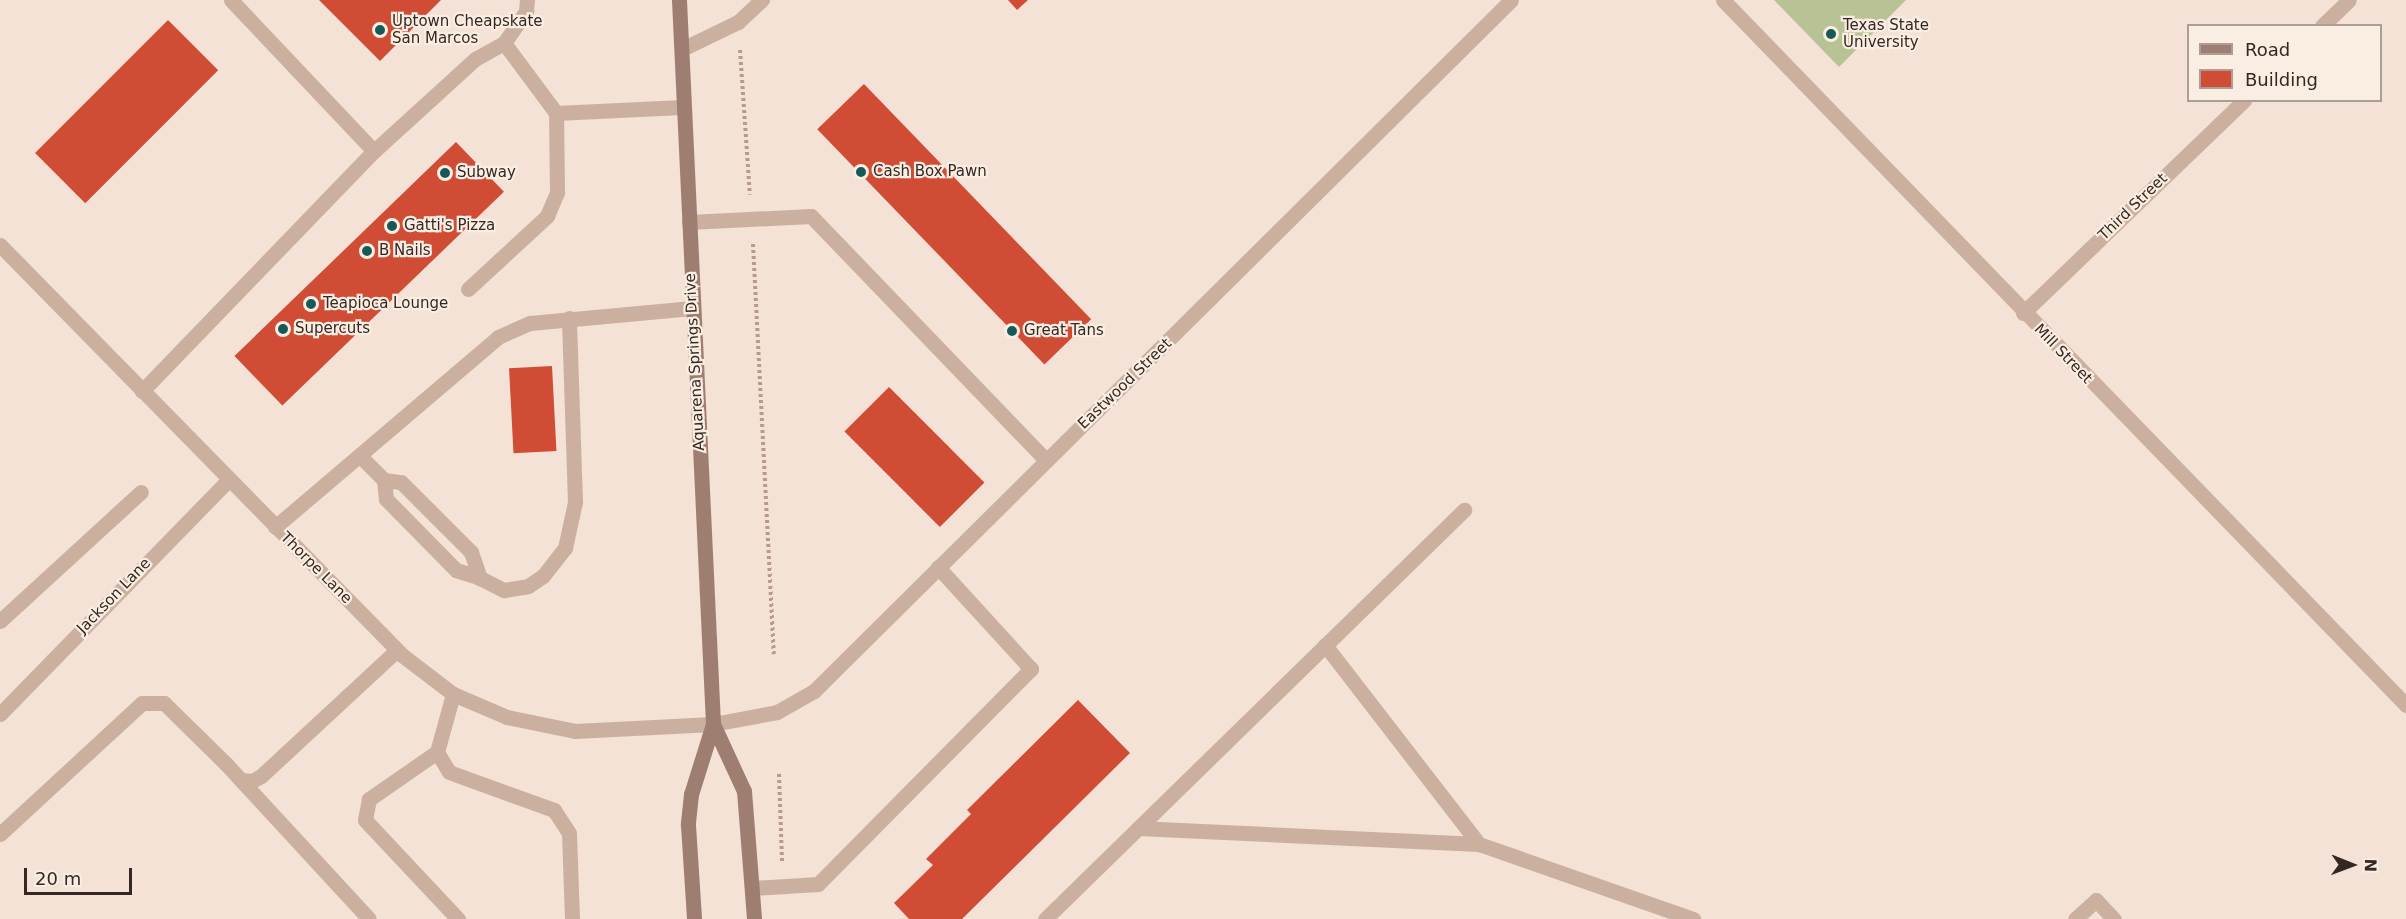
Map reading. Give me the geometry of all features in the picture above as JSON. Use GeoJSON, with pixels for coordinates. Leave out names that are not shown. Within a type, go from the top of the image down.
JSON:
{"type":"FeatureCollection","features":[{"type":"Feature","properties":{"kind":"main road","name":"Aquarena Springs Drive"},"geometry":{"type":"LineString","coordinates":[[679,0],[682,107],[713,724],[691,794],[688,825],[694,919]]}},
{"type":"Feature","properties":{"kind":"main road","name":"Aquarena Springs Drive"},"geometry":{"type":"LineString","coordinates":[[713,724],[744,790],[754,919]]}},
{"type":"Feature","properties":{"kind":"street"},"geometry":{"type":"LineString","coordinates":[[231,0],[374,151]]}},
{"type":"Feature","properties":{"kind":"street"},"geometry":{"type":"LineString","coordinates":[[142,391],[374,151],[476,59],[504,44],[525,11],[527,0]]}},
{"type":"Feature","properties":{"kind":"street"},"geometry":{"type":"LineString","coordinates":[[682,49],[738,22],[762,0]]}},
{"type":"Feature","properties":{"kind":"street","name":"Eastwood Street"},"geometry":{"type":"LineString","coordinates":[[713,724],[777,712],[814,691],[1511,0]]}},
{"type":"Feature","properties":{"kind":"street","name":"Mill Street"},"geometry":{"type":"LineString","coordinates":[[1723,0],[2023,313],[2406,705]]}},
{"type":"Feature","properties":{"kind":"street"},"geometry":{"type":"LineString","coordinates":[[2324,24],[2349,0]]}},
{"type":"Feature","properties":{"kind":"street"},"geometry":{"type":"LineString","coordinates":[[468,289],[547,216],[557,192],[556,113],[504,44]]}},
{"type":"Feature","properties":{"kind":"street","name":"Third Street"},"geometry":{"type":"LineString","coordinates":[[2023,313],[2242,102]]}},
{"type":"Feature","properties":{"kind":"street"},"geometry":{"type":"LineString","coordinates":[[556,113],[682,107]]}},
{"type":"Feature","properties":{"kind":"street"},"geometry":{"type":"LineString","coordinates":[[689,222],[811,216],[1046,460]]}},
{"type":"Feature","properties":{"kind":"street","name":"Thorpe Lane"},"geometry":{"type":"LineString","coordinates":[[0,245],[397,650],[453,694],[507,717],[575,730],[713,724]]}},
{"type":"Feature","properties":{"kind":"street"},"geometry":{"type":"LineString","coordinates":[[275,526],[498,337],[530,323],[692,308]]}},
{"type":"Feature","properties":{"kind":"street"},"geometry":{"type":"LineString","coordinates":[[384,480],[386,499],[456,570],[480,578],[504,590],[528,586],[565,548],[575,502],[569,318]]}},
{"type":"Feature","properties":{"kind":"street"},"geometry":{"type":"LineString","coordinates":[[360,456],[384,480],[401,482],[471,552],[480,578]]}},
{"type":"Feature","properties":{"kind":"street","name":"Jackson Lane"},"geometry":{"type":"LineString","coordinates":[[0,714],[229,479]]}},
{"type":"Feature","properties":{"kind":"street"},"geometry":{"type":"LineString","coordinates":[[0,621],[141,492]]}},
{"type":"Feature","properties":{"kind":"street"},"geometry":{"type":"LineString","coordinates":[[1045,919],[1464,510]]}},
{"type":"Feature","properties":{"kind":"street"},"geometry":{"type":"LineString","coordinates":[[752,888],[818,884],[1031,669],[938,567]]}},
{"type":"Feature","properties":{"kind":"street"},"geometry":{"type":"LineString","coordinates":[[1325,645],[1479,844]]}},
{"type":"Feature","properties":{"kind":"street"},"geometry":{"type":"LineString","coordinates":[[241,780],[252,781],[261,776],[397,650]]}},
{"type":"Feature","properties":{"kind":"street"},"geometry":{"type":"LineString","coordinates":[[453,694],[437,752],[449,772],[554,810],[569,833],[572,919]]}},
{"type":"Feature","properties":{"kind":"street"},"geometry":{"type":"LineString","coordinates":[[0,834],[142,703],[164,704],[241,780],[369,919]]}},
{"type":"Feature","properties":{"kind":"street"},"geometry":{"type":"LineString","coordinates":[[437,752],[412,765],[369,799],[365,820],[458,919]]}},
{"type":"Feature","properties":{"kind":"street"},"geometry":{"type":"LineString","coordinates":[[1138,828],[1479,844],[1693,919]]}},
{"type":"Feature","properties":{"kind":"street"},"geometry":{"type":"LineString","coordinates":[[2075,919],[2096,900],[2114,919]]}},
{"type":"Feature","properties":{"kind":"path"},"geometry":{"type":"LineString","coordinates":[[738,22],[774,654]]}},
{"type":"Feature","properties":{"kind":"path"},"geometry":{"type":"LineString","coordinates":[[779,774],[782,886]]}},
{"type":"Feature","properties":{"kind":"green space","name":"Texas State University"},"geometry":{"type":"Polygon","coordinates":[[[1774,0],[1906,0],[1839,67],[1774,0]]]}},
{"type":"Feature","properties":{"kind":"building","name":"Uptown Cheapskate San Marcos"},"geometry":{"type":"Polygon","coordinates":[[[319,0],[441,0],[380,61],[319,0]]]}},
{"type":"Feature","properties":{"kind":"building"},"geometry":{"type":"Polygon","coordinates":[[[1008,0],[1028,0],[1017,10],[1008,0]]]}},
{"type":"Feature","properties":{"kind":"building"},"geometry":{"type":"Polygon","coordinates":[[[168,20],[218,70],[85,203],[35,153],[168,20]]]}},
{"type":"Feature","properties":{"kind":"building"},"geometry":{"type":"Polygon","coordinates":[[[864,84],[1091,319],[1044,364],[817,129],[864,84]]]}},
{"type":"Feature","properties":{"kind":"building"},"geometry":{"type":"Polygon","coordinates":[[[456,142],[504,192],[282,406],[234,356],[456,142]]]}},
{"type":"Feature","properties":{"kind":"building"},"geometry":{"type":"Polygon","coordinates":[[[552,366],[556,451],[514,453],[509,368],[552,366]]]}},
{"type":"Feature","properties":{"kind":"building"},"geometry":{"type":"Polygon","coordinates":[[[889,387],[984,482],[940,527],[844,432],[889,387]]]}},
{"type":"Feature","properties":{"kind":"building"},"geometry":{"type":"Polygon","coordinates":[[[1078,700],[1130,753],[962,919],[909,919],[894,903],[933,865],[926,859],[971,814],[967,810],[1078,700]]]}},
{"type":"Feature","properties":{"kind":"place","name":"Uptown Cheapskate San Marcos"},"geometry":{"type":"Point","coordinates":[380,30]}},
{"type":"Feature","properties":{"kind":"place","name":"Texas State University"},"geometry":{"type":"Point","coordinates":[1831,34]}},
{"type":"Feature","properties":{"kind":"place","name":"Cash Box Pawn"},"geometry":{"type":"Point","coordinates":[861,172]}},
{"type":"Feature","properties":{"kind":"place","name":"Subway"},"geometry":{"type":"Point","coordinates":[445,173]}},
{"type":"Feature","properties":{"kind":"place","name":"Gatti's Pizza"},"geometry":{"type":"Point","coordinates":[392,226]}},
{"type":"Feature","properties":{"kind":"place","name":"B Nails"},"geometry":{"type":"Point","coordinates":[367,251]}},
{"type":"Feature","properties":{"kind":"place","name":"Teapioca Lounge"},"geometry":{"type":"Point","coordinates":[311,304]}},
{"type":"Feature","properties":{"kind":"place","name":"Supercuts"},"geometry":{"type":"Point","coordinates":[283,329]}},
{"type":"Feature","properties":{"kind":"place","name":"Great Tans"},"geometry":{"type":"Point","coordinates":[1012,331]}}]}
